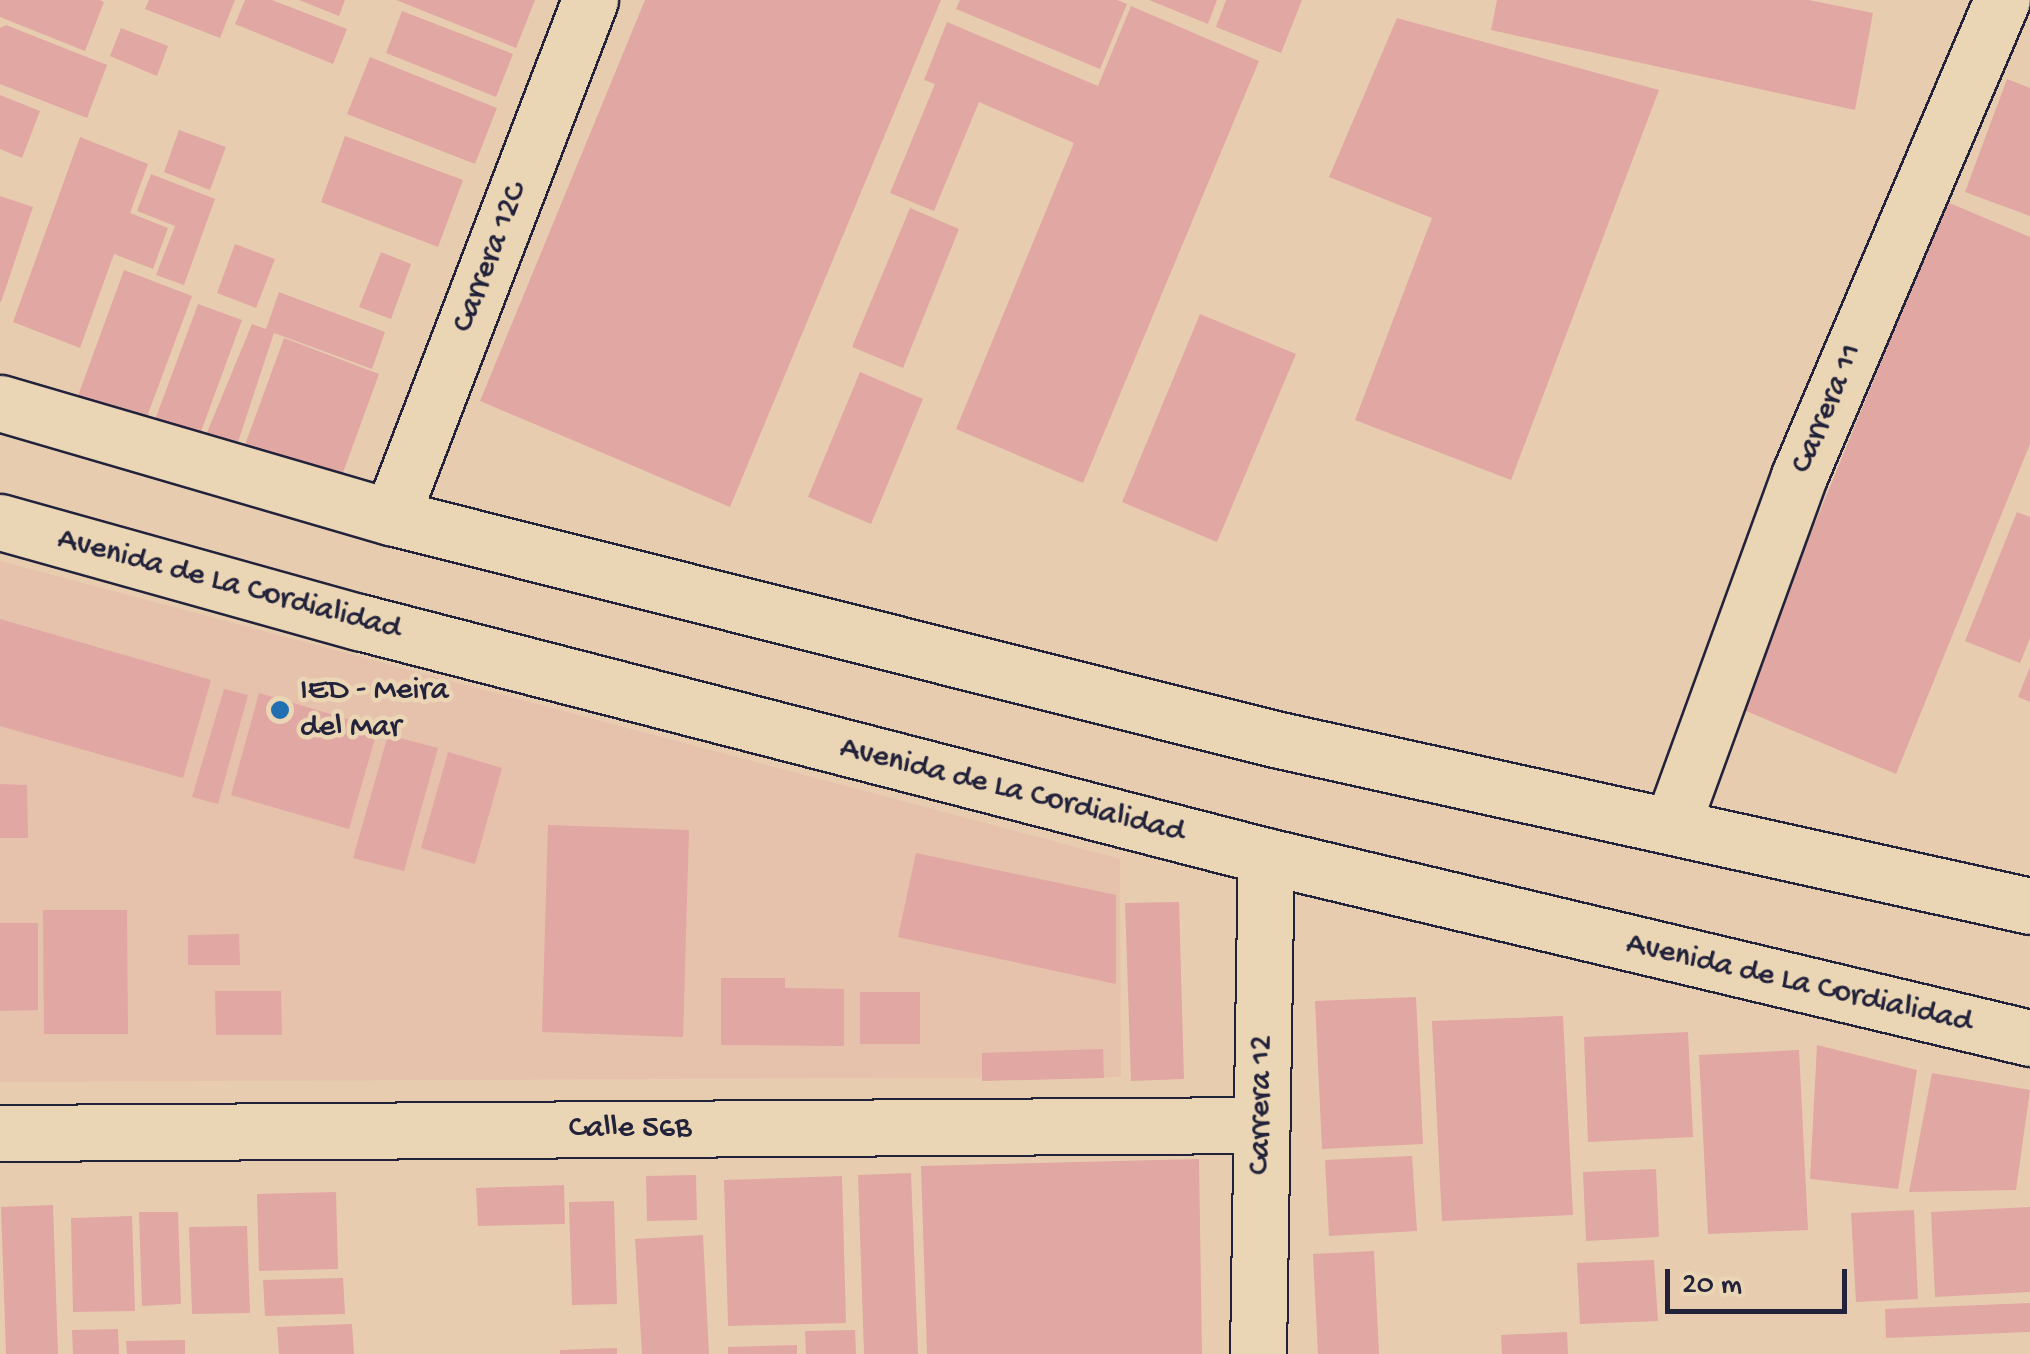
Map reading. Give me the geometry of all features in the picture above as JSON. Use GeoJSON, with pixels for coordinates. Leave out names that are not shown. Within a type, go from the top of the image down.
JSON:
{"type":"FeatureCollection","features":[{"type":"Feature","properties":{"kind":"main road","name":"Carrera 12C"},"geometry":{"type":"LineString","coordinates":[[391,517],[590,0]]}},
{"type":"Feature","properties":{"kind":"main road","name":"Carrera 11"},"geometry":{"type":"LineString","coordinates":[[1672,825],[1799,476],[2002,0]]}},
{"type":"Feature","properties":{"kind":"main road"},"geometry":{"type":"LineString","coordinates":[[0,403],[391,517],[1275,739],[2030,906]]}},
{"type":"Feature","properties":{"kind":"main road","name":"Avenida de La Cordialidad"},"geometry":{"type":"LineString","coordinates":[[0,522],[359,622],[1266,856],[2030,1038]]}},
{"type":"Feature","properties":{"kind":"main road","name":"Carrera 12"},"geometry":{"type":"LineString","coordinates":[[1258,1354],[1266,856]]}},
{"type":"Feature","properties":{"kind":"main road","name":"Calle 56B"},"geometry":{"type":"LineString","coordinates":[[0,1133],[1261,1125]]}},
{"type":"Feature","properties":{"kind":"shaded area","name":"IED - Meira del Mar"},"geometry":{"type":"Polygon","coordinates":[[[0,561],[1120,859],[1121,1077],[0,1082],[0,561]]]}},
{"type":"Feature","properties":{"kind":"building"},"geometry":{"type":"Polygon","coordinates":[[[0,0],[104,2],[85,51],[0,17],[0,0]]]}},
{"type":"Feature","properties":{"kind":"building"},"geometry":{"type":"Polygon","coordinates":[[[149,0],[235,0],[220,38],[145,9],[149,0]]]}},
{"type":"Feature","properties":{"kind":"building"},"geometry":{"type":"Polygon","coordinates":[[[245,0],[272,0],[347,29],[333,64],[235,24],[245,0]]]}},
{"type":"Feature","properties":{"kind":"building"},"geometry":{"type":"Polygon","coordinates":[[[299,0],[345,0],[339,16],[299,0]]]}},
{"type":"Feature","properties":{"kind":"building"},"geometry":{"type":"Polygon","coordinates":[[[396,0],[535,0],[516,48],[396,0]]]}},
{"type":"Feature","properties":{"kind":"building"},"geometry":{"type":"Polygon","coordinates":[[[645,0],[941,0],[730,507],[480,401],[645,0]]]}},
{"type":"Feature","properties":{"kind":"building"},"geometry":{"type":"Polygon","coordinates":[[[960,0],[1117,0],[1127,4],[1100,69],[956,9],[960,0]]]}},
{"type":"Feature","properties":{"kind":"building"},"geometry":{"type":"Polygon","coordinates":[[[1149,0],[1217,0],[1208,24],[1149,0]]]}},
{"type":"Feature","properties":{"kind":"building"},"geometry":{"type":"Polygon","coordinates":[[[1226,0],[1302,0],[1281,53],[1216,27],[1226,0]]]}},
{"type":"Feature","properties":{"kind":"building"},"geometry":{"type":"Polygon","coordinates":[[[1497,0],[1809,0],[1873,13],[1855,110],[1491,30],[1497,0]]]}},
{"type":"Feature","properties":{"kind":"building"},"geometry":{"type":"Polygon","coordinates":[[[1131,6],[1259,61],[1083,483],[956,429],[1074,143],[979,102],[934,211],[890,193],[935,84],[924,80],[947,22],[1098,86],[1131,6]]]}},
{"type":"Feature","properties":{"kind":"building"},"geometry":{"type":"Polygon","coordinates":[[[402,11],[513,54],[496,97],[386,53],[402,11]]]}},
{"type":"Feature","properties":{"kind":"building"},"geometry":{"type":"Polygon","coordinates":[[[1397,18],[1659,90],[1511,480],[1355,420],[1432,218],[1329,177],[1397,18]]]}},
{"type":"Feature","properties":{"kind":"building"},"geometry":{"type":"Polygon","coordinates":[[[6,25],[107,65],[87,118],[0,84],[0,28],[6,25]]]}},
{"type":"Feature","properties":{"kind":"building"},"geometry":{"type":"Polygon","coordinates":[[[121,28],[168,46],[157,76],[110,56],[121,28]]]}},
{"type":"Feature","properties":{"kind":"building"},"geometry":{"type":"Polygon","coordinates":[[[370,57],[497,108],[475,164],[347,114],[370,57]]]}},
{"type":"Feature","properties":{"kind":"building"},"geometry":{"type":"Polygon","coordinates":[[[2007,79],[2030,88],[2030,216],[1965,192],[2007,79]]]}},
{"type":"Feature","properties":{"kind":"building"},"geometry":{"type":"Polygon","coordinates":[[[0,95],[40,111],[22,158],[0,149],[0,95]]]}},
{"type":"Feature","properties":{"kind":"building"},"geometry":{"type":"Polygon","coordinates":[[[179,130],[226,147],[210,190],[164,172],[179,130]]]}},
{"type":"Feature","properties":{"kind":"building"},"geometry":{"type":"Polygon","coordinates":[[[345,136],[463,180],[438,247],[321,202],[345,136]]]}},
{"type":"Feature","properties":{"kind":"building"},"geometry":{"type":"Polygon","coordinates":[[[80,137],[148,164],[130,213],[168,228],[153,269],[114,254],[80,348],[13,322],[80,137]]]}},
{"type":"Feature","properties":{"kind":"building"},"geometry":{"type":"Polygon","coordinates":[[[151,174],[215,199],[184,285],[156,275],[175,226],[137,211],[151,174]]]}},
{"type":"Feature","properties":{"kind":"building"},"geometry":{"type":"Polygon","coordinates":[[[0,196],[33,207],[1,302],[0,302],[0,196]]]}},
{"type":"Feature","properties":{"kind":"building"},"geometry":{"type":"Polygon","coordinates":[[[1947,202],[2030,237],[2030,444],[1896,774],[1739,708],[1947,202]]]}},
{"type":"Feature","properties":{"kind":"building"},"geometry":{"type":"Polygon","coordinates":[[[910,208],[959,229],[903,368],[852,347],[910,208]]]}},
{"type":"Feature","properties":{"kind":"building"},"geometry":{"type":"Polygon","coordinates":[[[235,244],[275,259],[256,308],[217,293],[235,244]]]}},
{"type":"Feature","properties":{"kind":"building"},"geometry":{"type":"Polygon","coordinates":[[[381,252],[411,264],[391,319],[359,307],[381,252]]]}},
{"type":"Feature","properties":{"kind":"building"},"geometry":{"type":"Polygon","coordinates":[[[124,270],[192,296],[142,430],[75,404],[124,270]]]}},
{"type":"Feature","properties":{"kind":"building"},"geometry":{"type":"Polygon","coordinates":[[[279,292],[385,332],[372,369],[274,333],[237,445],[206,435],[252,324],[266,329],[279,292]]]}},
{"type":"Feature","properties":{"kind":"building"},"geometry":{"type":"Polygon","coordinates":[[[198,304],[242,320],[199,437],[155,420],[198,304]]]}},
{"type":"Feature","properties":{"kind":"building"},"geometry":{"type":"Polygon","coordinates":[[[1200,314],[1296,354],[1217,542],[1122,502],[1200,314]]]}},
{"type":"Feature","properties":{"kind":"building"},"geometry":{"type":"Polygon","coordinates":[[[284,338],[379,374],[337,489],[242,453],[284,338]]]}},
{"type":"Feature","properties":{"kind":"building"},"geometry":{"type":"Polygon","coordinates":[[[860,372],[923,399],[871,524],[808,497],[860,372]]]}},
{"type":"Feature","properties":{"kind":"building"},"geometry":{"type":"Polygon","coordinates":[[[2017,512],[2030,517],[2030,638],[2020,663],[1965,641],[2017,512]]]}},
{"type":"Feature","properties":{"kind":"building"},"geometry":{"type":"Polygon","coordinates":[[[0,619],[211,680],[183,778],[0,726],[0,619]]]}},
{"type":"Feature","properties":{"kind":"building"},"geometry":{"type":"Polygon","coordinates":[[[2030,667],[2030,702],[2018,697],[2030,667]]]}},
{"type":"Feature","properties":{"kind":"building"},"geometry":{"type":"Polygon","coordinates":[[[224,689],[248,695],[218,804],[192,797],[224,689]]]}},
{"type":"Feature","properties":{"kind":"building"},"geometry":{"type":"Polygon","coordinates":[[[259,693],[378,728],[349,829],[231,795],[259,693]]]}},
{"type":"Feature","properties":{"kind":"building"},"geometry":{"type":"Polygon","coordinates":[[[388,735],[438,748],[404,871],[353,858],[388,735]]]}},
{"type":"Feature","properties":{"kind":"building"},"geometry":{"type":"Polygon","coordinates":[[[448,752],[502,768],[475,864],[421,848],[448,752]]]}},
{"type":"Feature","properties":{"kind":"building"},"geometry":{"type":"Polygon","coordinates":[[[0,784],[27,785],[28,838],[0,838],[0,784]]]}},
{"type":"Feature","properties":{"kind":"building"},"geometry":{"type":"Polygon","coordinates":[[[548,825],[689,830],[683,1037],[542,1032],[548,825]]]}},
{"type":"Feature","properties":{"kind":"building"},"geometry":{"type":"Polygon","coordinates":[[[916,853],[1116,895],[1116,984],[898,937],[916,853]]]}},
{"type":"Feature","properties":{"kind":"building"},"geometry":{"type":"Polygon","coordinates":[[[1179,902],[1184,1079],[1131,1081],[1125,903],[1179,902]]]}},
{"type":"Feature","properties":{"kind":"building"},"geometry":{"type":"Polygon","coordinates":[[[43,910],[127,910],[128,1034],[44,1034],[43,910]]]}},
{"type":"Feature","properties":{"kind":"building"},"geometry":{"type":"Polygon","coordinates":[[[0,923],[38,923],[38,1010],[0,1011],[0,923]]]}},
{"type":"Feature","properties":{"kind":"building"},"geometry":{"type":"Polygon","coordinates":[[[239,934],[240,965],[188,965],[188,935],[239,934]]]}},
{"type":"Feature","properties":{"kind":"building"},"geometry":{"type":"Polygon","coordinates":[[[721,978],[785,978],[785,988],[844,989],[844,1046],[721,1045],[721,978]]]}},
{"type":"Feature","properties":{"kind":"building"},"geometry":{"type":"Polygon","coordinates":[[[215,991],[281,991],[282,1035],[216,1035],[215,991]]]}},
{"type":"Feature","properties":{"kind":"building"},"geometry":{"type":"Polygon","coordinates":[[[860,992],[920,992],[920,1044],[860,1044],[860,992]]]}},
{"type":"Feature","properties":{"kind":"building"},"geometry":{"type":"Polygon","coordinates":[[[1416,997],[1423,1144],[1322,1149],[1315,1001],[1416,997]]]}},
{"type":"Feature","properties":{"kind":"building"},"geometry":{"type":"Polygon","coordinates":[[[1563,1016],[1573,1215],[1442,1221],[1432,1021],[1563,1016]]]}},
{"type":"Feature","properties":{"kind":"building"},"geometry":{"type":"Polygon","coordinates":[[[1688,1032],[1693,1137],[1588,1142],[1584,1037],[1688,1032]]]}},
{"type":"Feature","properties":{"kind":"building"},"geometry":{"type":"Polygon","coordinates":[[[1817,1045],[1917,1070],[1898,1189],[1810,1179],[1817,1045]]]}},
{"type":"Feature","properties":{"kind":"building"},"geometry":{"type":"Polygon","coordinates":[[[1103,1049],[1104,1078],[982,1081],[982,1053],[1103,1049]]]}},
{"type":"Feature","properties":{"kind":"building"},"geometry":{"type":"Polygon","coordinates":[[[1799,1050],[1808,1230],[1708,1234],[1699,1055],[1799,1050]]]}},
{"type":"Feature","properties":{"kind":"building"},"geometry":{"type":"Polygon","coordinates":[[[1932,1073],[2030,1090],[2016,1190],[1909,1192],[1932,1073]]]}},
{"type":"Feature","properties":{"kind":"building"},"geometry":{"type":"Polygon","coordinates":[[[1412,1156],[1417,1231],[1329,1236],[1325,1160],[1412,1156]]]}},
{"type":"Feature","properties":{"kind":"building"},"geometry":{"type":"Polygon","coordinates":[[[1199,1159],[1202,1354],[927,1354],[921,1166],[1199,1159]]]}},
{"type":"Feature","properties":{"kind":"building"},"geometry":{"type":"Polygon","coordinates":[[[1656,1169],[1659,1237],[1586,1241],[1583,1172],[1656,1169]]]}},
{"type":"Feature","properties":{"kind":"building"},"geometry":{"type":"Polygon","coordinates":[[[911,1173],[918,1354],[864,1354],[858,1175],[911,1173]]]}},
{"type":"Feature","properties":{"kind":"building"},"geometry":{"type":"Polygon","coordinates":[[[696,1175],[697,1220],[647,1221],[646,1176],[696,1175]]]}},
{"type":"Feature","properties":{"kind":"building"},"geometry":{"type":"Polygon","coordinates":[[[842,1176],[846,1323],[728,1326],[724,1180],[842,1176]]]}},
{"type":"Feature","properties":{"kind":"building"},"geometry":{"type":"Polygon","coordinates":[[[564,1185],[565,1224],[478,1226],[476,1188],[564,1185]]]}},
{"type":"Feature","properties":{"kind":"building"},"geometry":{"type":"Polygon","coordinates":[[[336,1192],[338,1269],[259,1271],[257,1194],[336,1192]]]}},
{"type":"Feature","properties":{"kind":"building"},"geometry":{"type":"Polygon","coordinates":[[[614,1201],[617,1304],[572,1305],[569,1202],[614,1201]]]}},
{"type":"Feature","properties":{"kind":"building"},"geometry":{"type":"Polygon","coordinates":[[[53,1205],[58,1354],[6,1354],[1,1207],[53,1205]]]}},
{"type":"Feature","properties":{"kind":"building"},"geometry":{"type":"Polygon","coordinates":[[[2030,1207],[2030,1292],[1935,1297],[1931,1212],[2030,1207]]]}},
{"type":"Feature","properties":{"kind":"building"},"geometry":{"type":"Polygon","coordinates":[[[1914,1210],[1918,1299],[1856,1302],[1851,1213],[1914,1210]]]}},
{"type":"Feature","properties":{"kind":"building"},"geometry":{"type":"Polygon","coordinates":[[[139,1212],[178,1212],[181,1304],[142,1306],[139,1212]]]}},
{"type":"Feature","properties":{"kind":"building"},"geometry":{"type":"Polygon","coordinates":[[[132,1216],[135,1311],[73,1312],[71,1218],[132,1216]]]}},
{"type":"Feature","properties":{"kind":"building"},"geometry":{"type":"Polygon","coordinates":[[[247,1226],[250,1313],[192,1314],[189,1227],[247,1226]]]}},
{"type":"Feature","properties":{"kind":"building"},"geometry":{"type":"Polygon","coordinates":[[[703,1235],[709,1354],[642,1354],[635,1239],[703,1235]]]}},
{"type":"Feature","properties":{"kind":"building"},"geometry":{"type":"Polygon","coordinates":[[[1374,1251],[1379,1354],[1318,1354],[1313,1254],[1374,1251]]]}},
{"type":"Feature","properties":{"kind":"building"},"geometry":{"type":"Polygon","coordinates":[[[1654,1260],[1658,1321],[1580,1324],[1577,1263],[1654,1260]]]}},
{"type":"Feature","properties":{"kind":"building"},"geometry":{"type":"Polygon","coordinates":[[[343,1278],[345,1314],[265,1316],[263,1280],[343,1278]]]}},
{"type":"Feature","properties":{"kind":"building"},"geometry":{"type":"Polygon","coordinates":[[[2030,1303],[2030,1332],[1886,1338],[1885,1309],[2030,1303]]]}},
{"type":"Feature","properties":{"kind":"building"},"geometry":{"type":"Polygon","coordinates":[[[352,1324],[354,1354],[279,1354],[277,1327],[352,1324]]]}},
{"type":"Feature","properties":{"kind":"building"},"geometry":{"type":"Polygon","coordinates":[[[118,1329],[119,1354],[73,1354],[72,1330],[118,1329]]]}},
{"type":"Feature","properties":{"kind":"building"},"geometry":{"type":"Polygon","coordinates":[[[855,1330],[856,1354],[806,1354],[805,1331],[855,1330]]]}},
{"type":"Feature","properties":{"kind":"building"},"geometry":{"type":"Polygon","coordinates":[[[1567,1332],[1568,1354],[1502,1354],[1501,1335],[1567,1332]]]}},
{"type":"Feature","properties":{"kind":"building"},"geometry":{"type":"Polygon","coordinates":[[[185,1340],[185,1354],[127,1354],[126,1341],[185,1340]]]}},
{"type":"Feature","properties":{"kind":"building"},"geometry":{"type":"Polygon","coordinates":[[[797,1345],[797,1354],[728,1354],[728,1347],[797,1345]]]}},
{"type":"Feature","properties":{"kind":"building"},"geometry":{"type":"Polygon","coordinates":[[[617,1348],[617,1354],[560,1354],[560,1350],[617,1348]]]}},
{"type":"Feature","properties":{"kind":"place","name":"IED - Meira del Mar"},"geometry":{"type":"Point","coordinates":[280,710]}}]}
